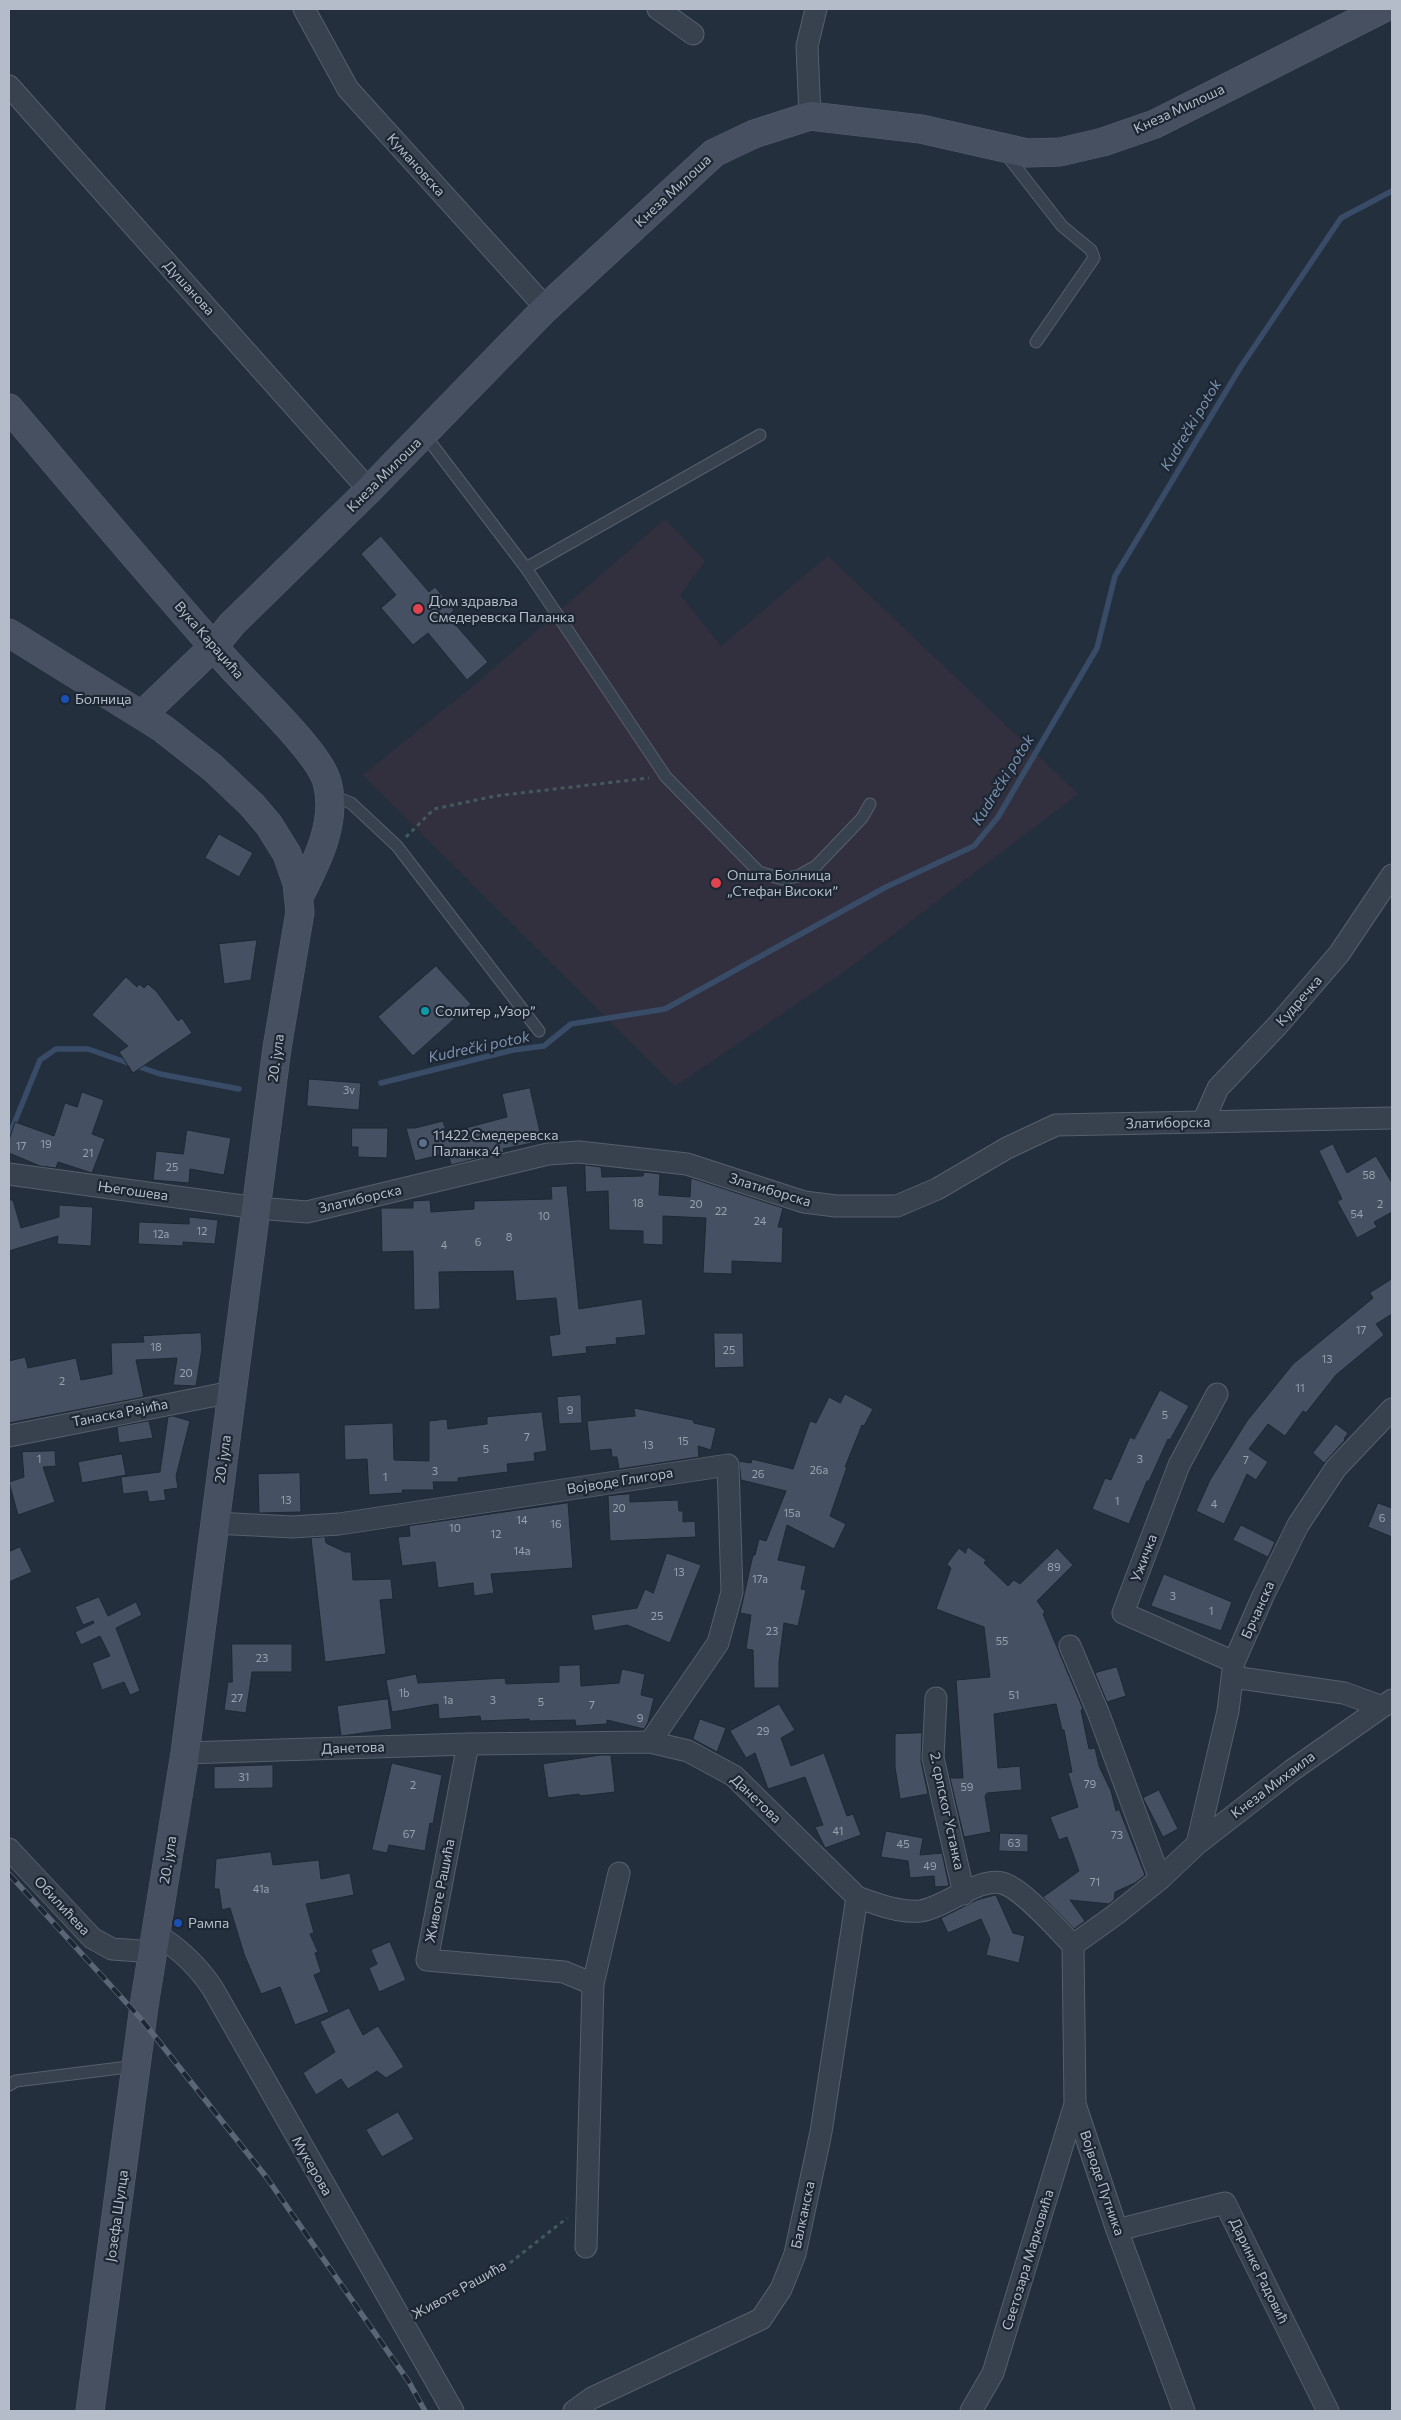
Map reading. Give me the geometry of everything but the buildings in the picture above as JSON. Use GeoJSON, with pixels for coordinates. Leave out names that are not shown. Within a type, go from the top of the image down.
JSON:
{"type":"FeatureCollection","features":[{"type":"Feature","properties":{"kind":"street","name":"Кумановска"},"geometry":{"type":"LineString","coordinates":[[304,9],[348,89],[546,308]]}},
{"type":"Feature","properties":{"kind":"street"},"geometry":{"type":"LineString","coordinates":[[658,9],[693,34]]}},
{"type":"Feature","properties":{"kind":"street"},"geometry":{"type":"LineString","coordinates":[[810,116],[807,46],[816,9]]}},
{"type":"Feature","properties":{"kind":"street","name":"Кнеза Милоша"},"geometry":{"type":"LineString","coordinates":[[142,715],[214,646],[232,624],[370,490],[546,308],[714,153],[754,134],[810,116],[921,129],[1027,153],[1060,152],[1104,142],[1155,124],[1382,9]]}},
{"type":"Feature","properties":{"kind":"street","name":"Душанова"},"geometry":{"type":"LineString","coordinates":[[9,86],[370,490]]}},
{"type":"Feature","properties":{"kind":"street","name":"Вука Караџића"},"geometry":{"type":"LineString","coordinates":[[9,408],[214,646],[310,753],[322,771],[330,795],[329,817],[323,845],[299,897]]}},
{"type":"Feature","properties":{"kind":"street"},"geometry":{"type":"LineString","coordinates":[[9,633],[162,728],[201,758],[261,815],[287,854],[299,897]]}},
{"type":"Feature","properties":{"kind":"street","name":"Кудречка"},"geometry":{"type":"LineString","coordinates":[[1203,1122],[1218,1088],[1277,1026],[1339,954],[1392,876]]}},
{"type":"Feature","properties":{"kind":"street","name":"20. јула"},"geometry":{"type":"LineString","coordinates":[[142,2020],[185,1753],[277,1048],[298,931],[299,897]]}},
{"type":"Feature","properties":{"kind":"street","name":"Златиборска"},"geometry":{"type":"LineString","coordinates":[[257,1208],[307,1212],[548,1154],[579,1152],[687,1164],[804,1202],[836,1206],[897,1206],[937,1189],[1007,1148],[1056,1125],[1392,1119]]}},
{"type":"Feature","properties":{"kind":"street","name":"Његошева"},"geometry":{"type":"LineString","coordinates":[[9,1174],[257,1208]]}},
{"type":"Feature","properties":{"kind":"street","name":"Танаска Рајића"},"geometry":{"type":"LineString","coordinates":[[9,1436],[232,1392]]}},
{"type":"Feature","properties":{"kind":"street","name":"Ужичка"},"geometry":{"type":"LineString","coordinates":[[1218,1394],[1179,1465],[1123,1612],[1234,1670]]}},
{"type":"Feature","properties":{"kind":"street","name":"Брчанска"},"geometry":{"type":"LineString","coordinates":[[1197,1844],[1228,1711],[1234,1670],[1298,1525],[1336,1468],[1392,1409]]}},
{"type":"Feature","properties":{"kind":"street","name":"Војводе Глигора"},"geometry":{"type":"LineString","coordinates":[[215,1523],[292,1527],[339,1524],[728,1465],[732,1592],[718,1643],[650,1742]]}},
{"type":"Feature","properties":{"kind":"street"},"geometry":{"type":"LineString","coordinates":[[1070,1646],[1098,1712],[1160,1879],[1073,1945]]}},
{"type":"Feature","properties":{"kind":"street"},"geometry":{"type":"LineString","coordinates":[[1234,1670],[1386,1703]]}},
{"type":"Feature","properties":{"kind":"street","name":"2. српског Устанка"},"geometry":{"type":"LineString","coordinates":[[936,1698],[933,1758],[964,1894]]}},
{"type":"Feature","properties":{"kind":"street","name":"Кнеза Михаила"},"geometry":{"type":"LineString","coordinates":[[1160,1879],[1197,1844],[1291,1770],[1386,1703]]}},
{"type":"Feature","properties":{"kind":"street","name":"Данетова"},"geometry":{"type":"LineString","coordinates":[[185,1753],[468,1744],[650,1742],[688,1751],[734,1776],[857,1897],[880,1905],[921,1911],[964,1894],[984,1883],[1001,1882],[1018,1891],[1073,1945]]}},
{"type":"Feature","properties":{"kind":"street","name":"Животе Рашића"},"geometry":{"type":"LineString","coordinates":[[468,1744],[427,1960],[564,1972],[593,1984]]}},
{"type":"Feature","properties":{"kind":"street","name":"Обилићева"},"geometry":{"type":"LineString","coordinates":[[9,1848],[92,1938],[112,1949],[155,1943]]}},
{"type":"Feature","properties":{"kind":"street"},"geometry":{"type":"LineString","coordinates":[[586,2247],[593,1984],[619,1873]]}},
{"type":"Feature","properties":{"kind":"street","name":"Балканска"},"geometry":{"type":"LineString","coordinates":[[574,2411],[592,2398],[761,2319],[781,2289],[795,2254],[821,2132],[857,1897]]}},
{"type":"Feature","properties":{"kind":"street","name":"Мукерова"},"geometry":{"type":"LineString","coordinates":[[155,1943],[184,1954],[208,1982],[453,2411]]}},
{"type":"Feature","properties":{"kind":"street","name":"Војводе Путника"},"geometry":{"type":"LineString","coordinates":[[1073,1945],[1075,2104],[1118,2230],[1184,2411]]}},
{"type":"Feature","properties":{"kind":"street","name":"Јозефа Шулца"},"geometry":{"type":"LineString","coordinates":[[90,2411],[142,2020]]}},
{"type":"Feature","properties":{"kind":"street","name":"Светозара Марковића"},"geometry":{"type":"LineString","coordinates":[[971,2411],[993,2373],[1075,2104]]}},
{"type":"Feature","properties":{"kind":"street","name":"Даринке Радовић"},"geometry":{"type":"LineString","coordinates":[[1118,2230],[1225,2203],[1328,2411]]}},
{"type":"Feature","properties":{"kind":"lane"},"geometry":{"type":"LineString","coordinates":[[1001,148],[1062,226],[1092,250],[1094,258],[1036,342]]}},
{"type":"Feature","properties":{"kind":"lane"},"geometry":{"type":"LineString","coordinates":[[424,434],[526,568],[666,776],[759,872],[782,879],[798,876],[816,866],[862,818],[870,804]]}},
{"type":"Feature","properties":{"kind":"lane"},"geometry":{"type":"LineString","coordinates":[[526,568],[760,435]]}},
{"type":"Feature","properties":{"kind":"lane"},"geometry":{"type":"LineString","coordinates":[[330,795],[351,803],[397,846],[540,1031]]}},
{"type":"Feature","properties":{"kind":"lane"},"geometry":{"type":"LineString","coordinates":[[9,2085],[16,2081],[136,2066]]}},
{"type":"Feature","properties":{"kind":"path"},"geometry":{"type":"LineString","coordinates":[[397,846],[434,809],[496,796],[666,776]]}},
{"type":"Feature","properties":{"kind":"path","name":"Животе Рашића"},"geometry":{"type":"LineString","coordinates":[[402,2322],[501,2270],[587,2202]]}},
{"type":"Feature","properties":{"kind":"shaded area","name":"Општа Болница „Стефан Високи”"},"geometry":{"type":"Polygon","coordinates":[[[665,519],[705,561],[680,595],[721,646],[828,556],[1078,794],[845,971],[675,1086],[363,775],[478,682],[665,519]]]}},
{"type":"Feature","properties":{"kind":"waterway","name":"Kudrečki potok"},"geometry":{"type":"LineString","coordinates":[[381,1083],[513,1050],[544,1046],[571,1024],[665,1009],[886,887],[974,846],[998,817],[1097,648],[1115,576],[1240,368],[1341,218],[1392,191]]}},
{"type":"Feature","properties":{"kind":"waterway","name":"Kudrečki potok"},"geometry":{"type":"LineString","coordinates":[[9,1136],[40,1060],[56,1049],[88,1049],[160,1074],[239,1089]]}},
{"type":"Feature","properties":{"kind":"railway"},"geometry":{"type":"LineString","coordinates":[[9,1874],[142,2020],[267,2178],[409,2382],[425,2411]]}},
{"type":"Feature","properties":{"kind":"place","name":"Дом здравља Смедеревска Паланка"},"geometry":{"type":"Point","coordinates":[418,609]}},
{"type":"Feature","properties":{"kind":"place","name":"Болница"},"geometry":{"type":"Point","coordinates":[65,699]}},
{"type":"Feature","properties":{"kind":"place","name":"Општа Болница „Стефан Високи”"},"geometry":{"type":"Point","coordinates":[716,883]}},
{"type":"Feature","properties":{"kind":"place","name":"Солитер „Узор”"},"geometry":{"type":"Point","coordinates":[425,1011]}},
{"type":"Feature","properties":{"kind":"place","name":"11422 Смедеревска Паланка 4"},"geometry":{"type":"Point","coordinates":[423,1143]}},
{"type":"Feature","properties":{"kind":"place","name":"Рампа"},"geometry":{"type":"Point","coordinates":[178,1923]}}]}
